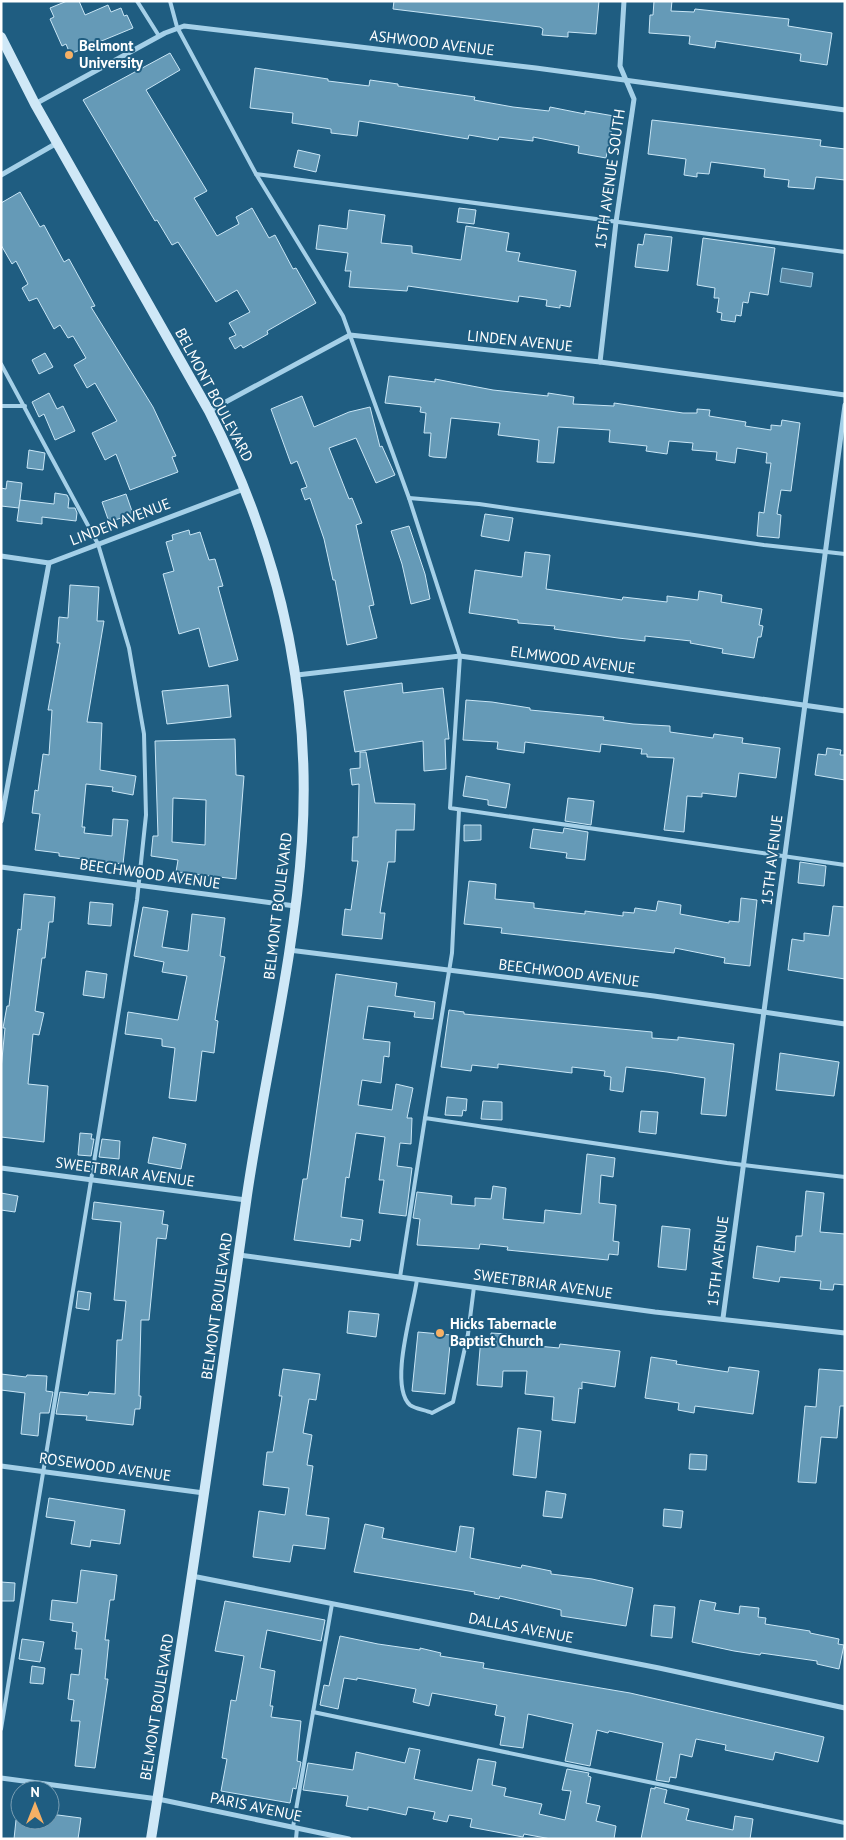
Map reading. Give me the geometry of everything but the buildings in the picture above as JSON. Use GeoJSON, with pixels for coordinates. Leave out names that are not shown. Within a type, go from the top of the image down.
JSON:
{"type":"FeatureCollection","features":[{"type":"Feature","properties":{"kind":"street","name":"15TH AVENUE SOUTH"},"geometry":{"type":"LineString","coordinates":[[600,362],[616,222],[634,99],[620,66],[624,1]]}},
{"type":"Feature","properties":{"kind":"street","name":"ASHWOOD AVENUE"},"geometry":{"type":"LineString","coordinates":[[35,104],[159,36],[177,27],[190,26],[845,110]]}},
{"type":"Feature","properties":{"kind":"street","name":"BELMONT BOULEVARD"},"geometry":{"type":"LineString","coordinates":[[1,37],[35,104],[209,411],[245,489],[265,545],[297,675],[304,770],[302,841],[295,906],[246,1200],[205,1493],[151,1839]]}},
{"type":"Feature","properties":{"kind":"street"},"geometry":{"type":"LineString","coordinates":[[1,175],[57,143]]}},
{"type":"Feature","properties":{"kind":"street"},"geometry":{"type":"LineString","coordinates":[[209,411],[350,336]]}},
{"type":"Feature","properties":{"kind":"street","name":"LINDEN AVENUE"},"geometry":{"type":"LineString","coordinates":[[350,336],[600,362],[845,395]]}},
{"type":"Feature","properties":{"kind":"street","name":"15TH AVENUE"},"geometry":{"type":"LineString","coordinates":[[723,1318],[845,406]]}},
{"type":"Feature","properties":{"kind":"street","name":"LINDEN AVENUE"},"geometry":{"type":"LineString","coordinates":[[1,556],[49,562],[245,489]]}},
{"type":"Feature","properties":{"kind":"street"},"geometry":{"type":"LineString","coordinates":[[1,821],[49,562]]}},
{"type":"Feature","properties":{"kind":"street","name":"ELMWOOD AVENUE"},"geometry":{"type":"LineString","coordinates":[[297,675],[460,656],[845,711]]}},
{"type":"Feature","properties":{"kind":"street","name":"BEECHWOOD AVENUE"},"geometry":{"type":"LineString","coordinates":[[1,867],[295,906]]}},
{"type":"Feature","properties":{"kind":"street","name":"BEECHWOOD AVENUE"},"geometry":{"type":"LineString","coordinates":[[289,950],[654,996],[845,1024]]}},
{"type":"Feature","properties":{"kind":"street","name":"SWEETBRIAR AVENUE"},"geometry":{"type":"LineString","coordinates":[[1,1168],[246,1200]]}},
{"type":"Feature","properties":{"kind":"street","name":"SWEETBRIAR AVENUE"},"geometry":{"type":"LineString","coordinates":[[239,1255],[655,1312],[723,1318],[845,1333]]}},
{"type":"Feature","properties":{"kind":"street","name":"ROSEWOOD AVENUE"},"geometry":{"type":"LineString","coordinates":[[1,1466],[205,1493]]}},
{"type":"Feature","properties":{"kind":"street","name":"DALLAS AVENUE"},"geometry":{"type":"LineString","coordinates":[[192,1576],[659,1668],[845,1708]]}},
{"type":"Feature","properties":{"kind":"street","name":"PARIS AVENUE"},"geometry":{"type":"LineString","coordinates":[[1,1778],[158,1799],[349,1839]]}},
{"type":"Feature","properties":{"kind":"lane"},"geometry":{"type":"LineString","coordinates":[[137,1],[159,36]]}},
{"type":"Feature","properties":{"kind":"lane"},"geometry":{"type":"LineString","coordinates":[[170,1],[177,27],[256,174],[343,316],[410,498],[460,656],[450,808],[845,865]]}},
{"type":"Feature","properties":{"kind":"lane"},"geometry":{"type":"LineString","coordinates":[[256,174],[845,252]]}},
{"type":"Feature","properties":{"kind":"lane"},"geometry":{"type":"LineString","coordinates":[[1,364],[98,544],[129,648],[144,734],[146,815],[139,884],[1,1729]]}},
{"type":"Feature","properties":{"kind":"lane"},"geometry":{"type":"LineString","coordinates":[[1,406],[25,406]]}},
{"type":"Feature","properties":{"kind":"lane"},"geometry":{"type":"LineString","coordinates":[[410,498],[566,515],[826,553],[845,554]]}},
{"type":"Feature","properties":{"kind":"lane"},"geometry":{"type":"LineString","coordinates":[[400,1277],[452,954],[459,810]]}},
{"type":"Feature","properties":{"kind":"lane"},"geometry":{"type":"LineString","coordinates":[[425,1118],[717,1162],[845,1177]]}},
{"type":"Feature","properties":{"kind":"lane"},"geometry":{"type":"LineString","coordinates":[[417,1280],[401,1373],[402,1390],[410,1404],[432,1413],[453,1402],[468,1334],[474,1287]]}},
{"type":"Feature","properties":{"kind":"lane"},"geometry":{"type":"LineString","coordinates":[[296,1839],[295,1828],[332,1604]]}},
{"type":"Feature","properties":{"kind":"lane"},"geometry":{"type":"LineString","coordinates":[[313,1712],[845,1823]]}},
{"type":"Feature","properties":{"kind":"water"},"geometry":{"type":"Polygon","coordinates":[[[782,268],[813,273],[811,287],[780,282],[782,268]]]}},
{"type":"Feature","properties":{"kind":"place","name":"Belmont University"},"geometry":{"type":"Point","coordinates":[69,55]}},
{"type":"Feature","properties":{"kind":"place","name":"Hicks Tabernacle Baptist Church"},"geometry":{"type":"Point","coordinates":[440,1333]}}]}
